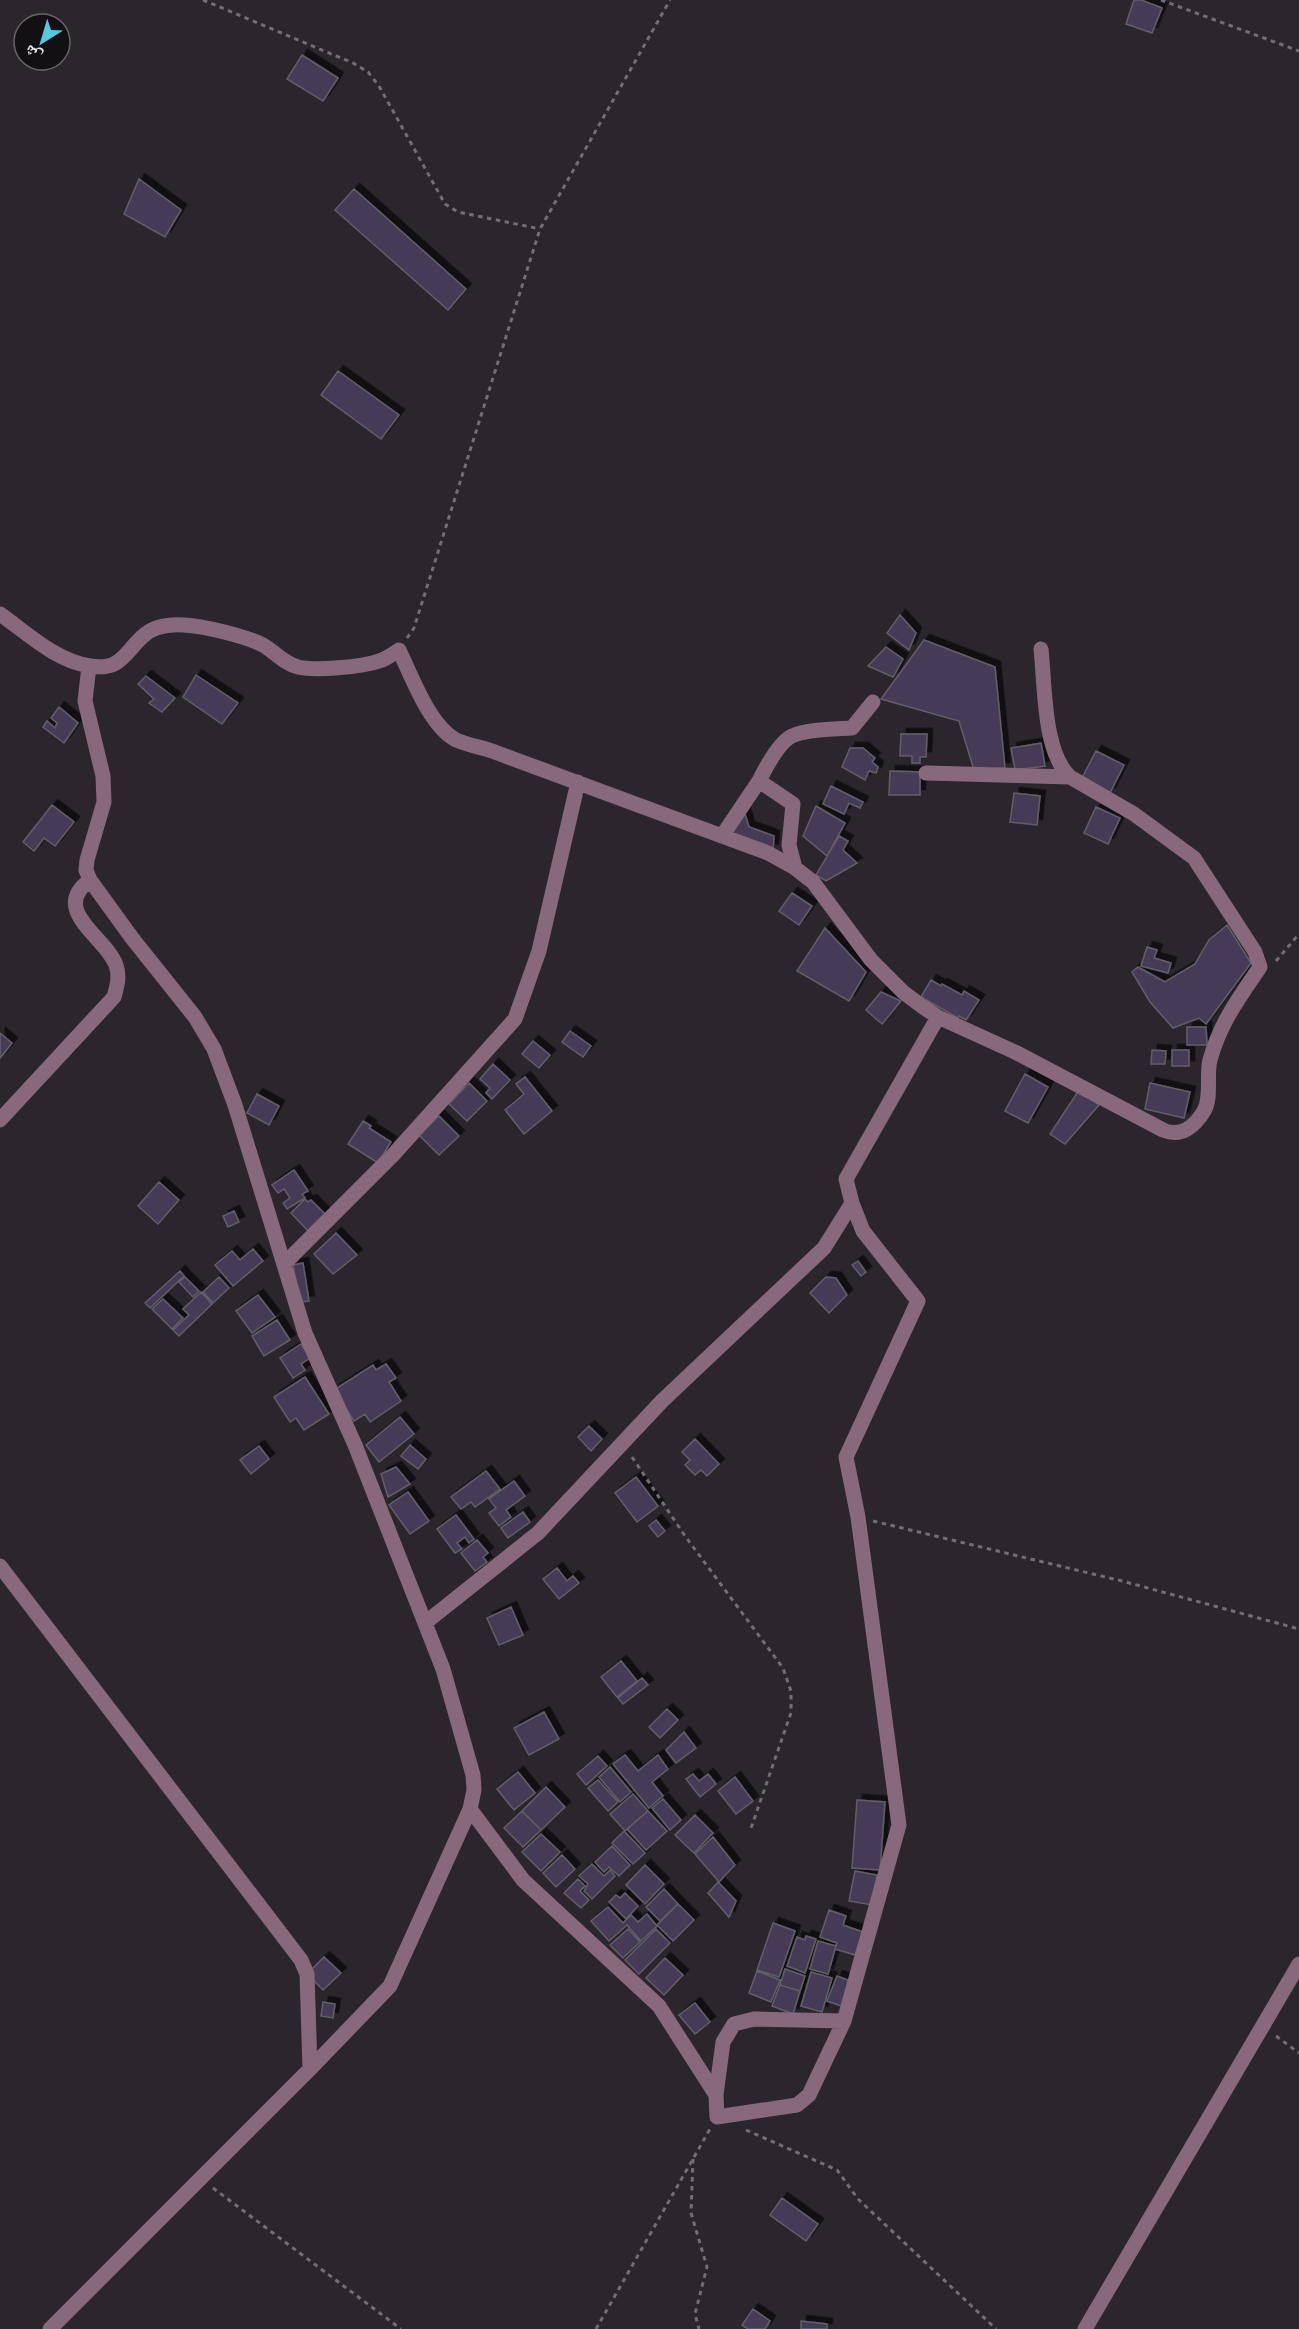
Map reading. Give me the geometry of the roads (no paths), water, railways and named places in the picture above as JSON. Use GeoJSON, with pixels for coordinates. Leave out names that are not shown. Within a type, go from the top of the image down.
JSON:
{"type":"FeatureCollection","features":[{"type":"Feature","properties":{"kind":"street"},"geometry":{"type":"LineString","coordinates":[[0,614],[62,657],[89,666],[107,667],[124,658],[142,636],[158,626],[184,624],[246,638],[265,646],[280,659],[298,667],[341,668],[380,661],[399,650],[429,710],[458,741],[578,782],[768,853],[795,868],[813,882],[871,960],[903,992],[938,1017],[1015,1053],[1163,1130],[1171,1133],[1183,1132],[1193,1125],[1206,1108],[1209,1062],[1227,1013],[1260,967],[1255,952],[1194,858],[1134,814],[1070,777],[1062,769],[1054,756],[1051,739],[1041,649]]}},
{"type":"Feature","properties":{"kind":"street"},"geometry":{"type":"LineString","coordinates":[[50,2329],[390,1986],[470,1809],[474,1790],[473,1775],[443,1669],[355,1445],[305,1333],[252,1167],[235,1105],[214,1049],[195,1017],[132,938],[90,880],[86,870],[104,802],[103,776],[85,700],[89,666]]}},
{"type":"Feature","properties":{"kind":"street"},"geometry":{"type":"LineString","coordinates":[[722,836],[759,781],[771,758],[791,736],[821,730],[852,728],[873,702]]}},
{"type":"Feature","properties":{"kind":"street"},"geometry":{"type":"LineString","coordinates":[[926,773],[1070,777]]}},
{"type":"Feature","properties":{"kind":"street"},"geometry":{"type":"LineString","coordinates":[[759,781],[793,804],[789,845],[795,868]]}},
{"type":"Feature","properties":{"kind":"street"},"geometry":{"type":"LineString","coordinates":[[284,1264],[393,1155],[516,1019],[538,951],[578,782]]}},
{"type":"Feature","properties":{"kind":"street"},"geometry":{"type":"LineString","coordinates":[[0,1120],[114,997],[119,978],[116,964],[99,940],[76,916],[76,902],[80,887],[90,880]]}},
{"type":"Feature","properties":{"kind":"street"},"geometry":{"type":"LineString","coordinates":[[844,2021],[754,2019],[734,2024],[723,2042],[716,2095],[717,2117],[797,2105],[809,2095],[844,2021],[899,1825],[858,1517],[846,1457],[918,1301],[863,1231],[846,1179],[938,1017]]}},
{"type":"Feature","properties":{"kind":"street"},"geometry":{"type":"LineString","coordinates":[[425,1623],[538,1533],[662,1401],[824,1248],[852,1203]]}},
{"type":"Feature","properties":{"kind":"street"},"geometry":{"type":"LineString","coordinates":[[0,1566],[301,1960],[307,1974],[310,2069]]}},
{"type":"Feature","properties":{"kind":"street"},"geometry":{"type":"LineString","coordinates":[[470,1809],[523,1880],[659,2006],[716,2095]]}},
{"type":"Feature","properties":{"kind":"street"},"geometry":{"type":"LineString","coordinates":[[1085,2329],[1299,1964]]}}]}
